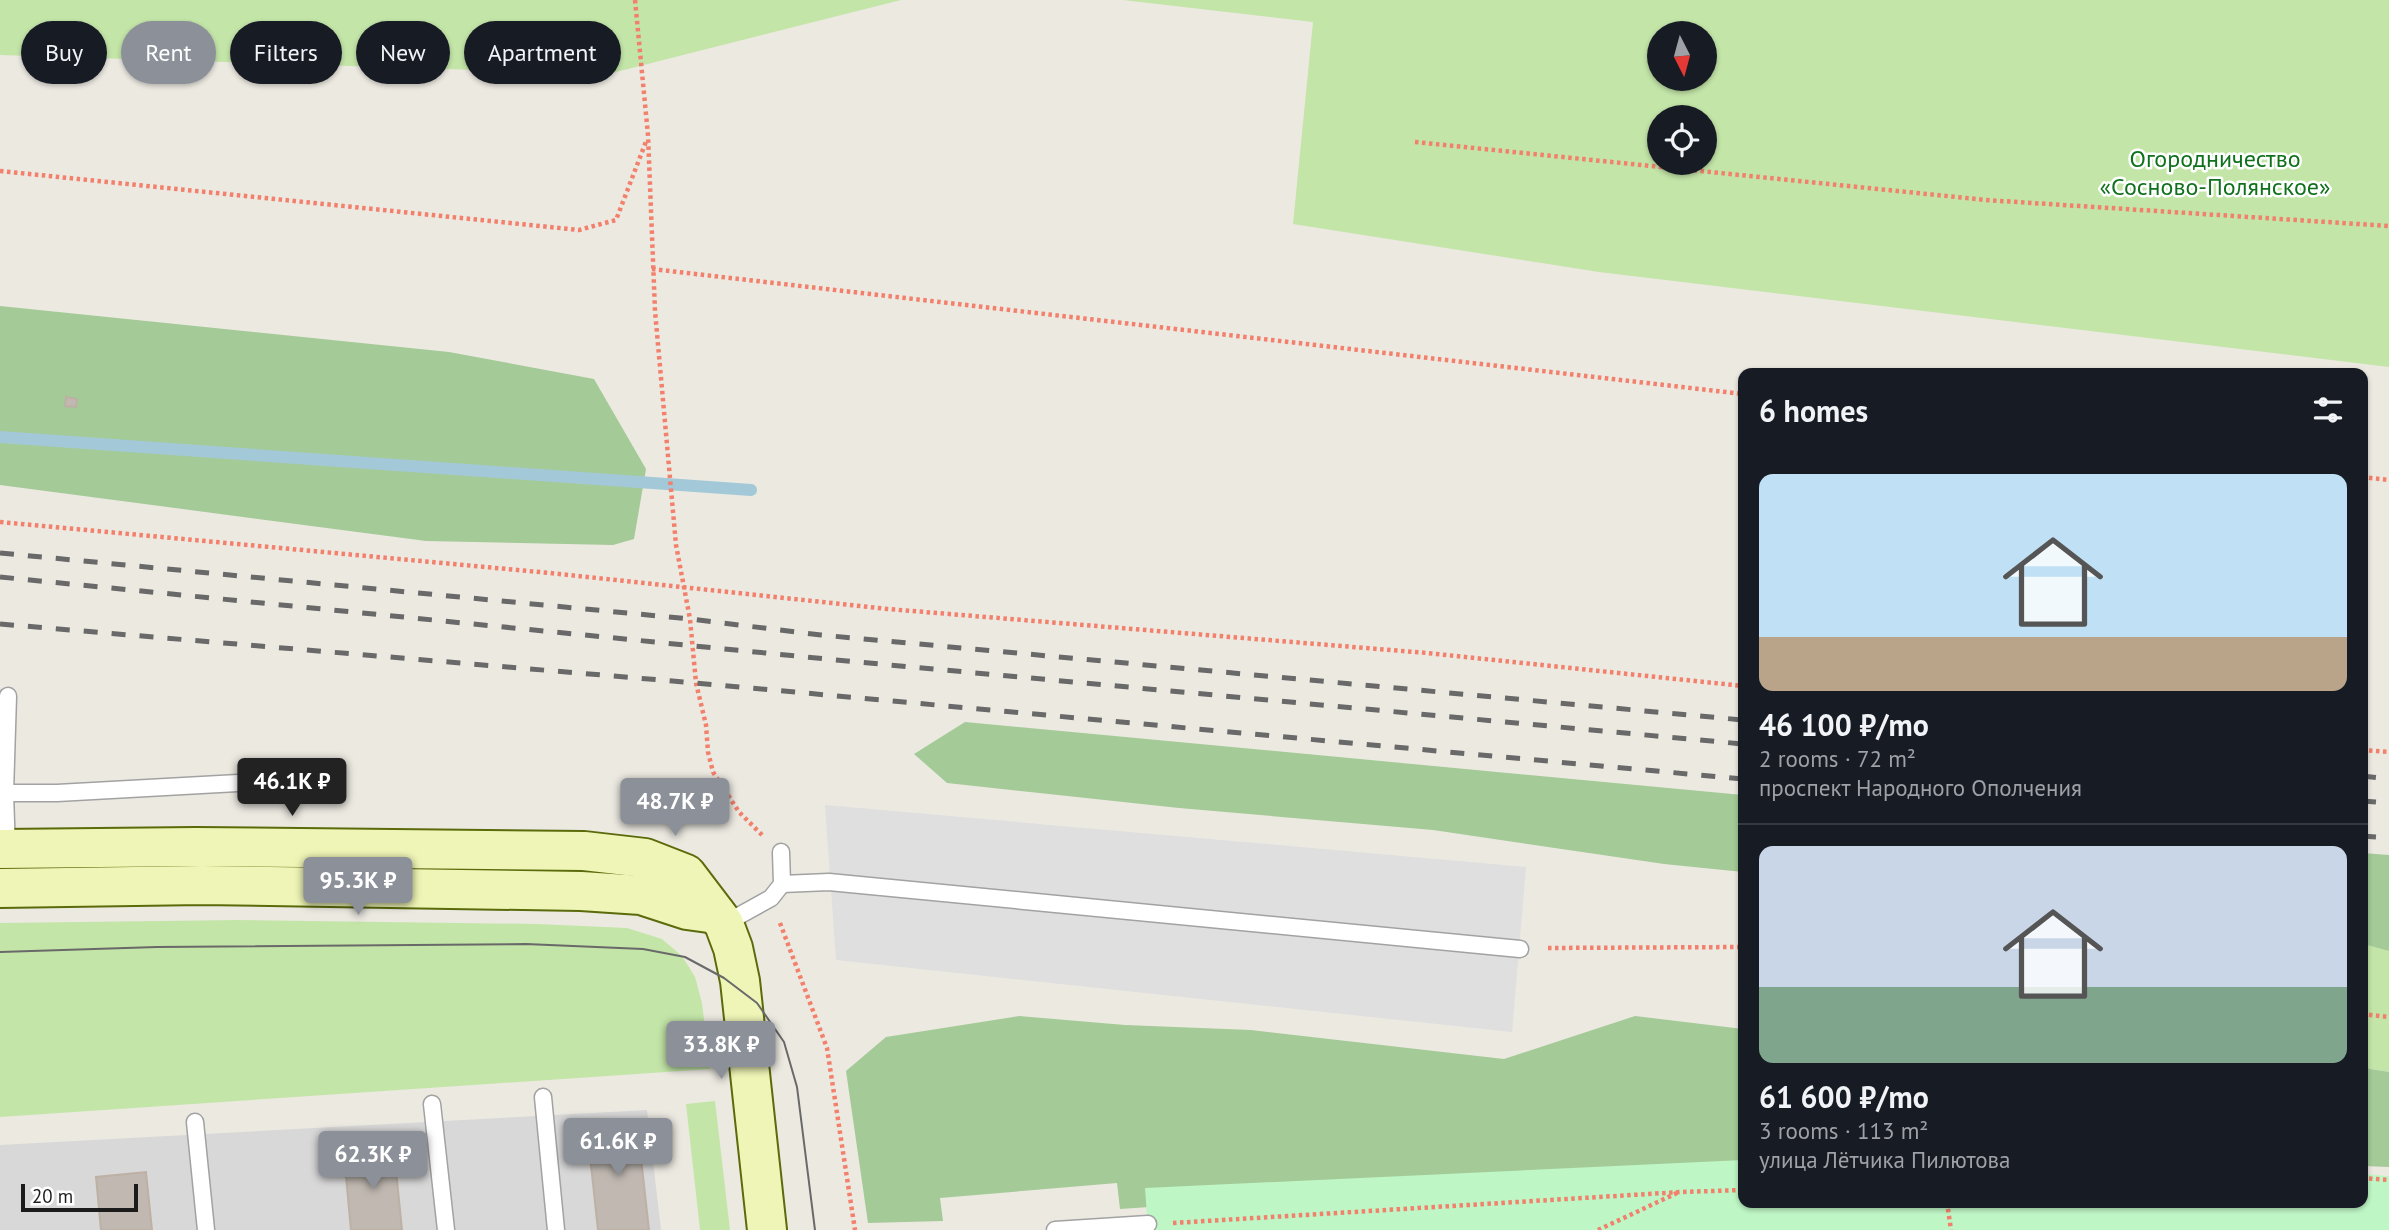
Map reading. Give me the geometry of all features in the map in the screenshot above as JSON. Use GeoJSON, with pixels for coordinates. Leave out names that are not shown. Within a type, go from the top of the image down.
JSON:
{"type":"FeatureCollection","features":[{"type":"Feature","properties":{"kind":"street"},"geometry":{"type":"LineString","coordinates":[[5,868],[202,885],[580,891],[641,895],[720,919],[733,948],[740,981],[767,1230]]}},
{"type":"Feature","properties":{"kind":"lane"},"geometry":{"type":"LineString","coordinates":[[5,868],[8,696]]}},
{"type":"Feature","properties":{"kind":"lane"},"geometry":{"type":"LineString","coordinates":[[5,793],[57,793],[257,782]]}},
{"type":"Feature","properties":{"kind":"lane"},"geometry":{"type":"LineString","coordinates":[[720,919],[771,898],[782,884],[781,852]]}},
{"type":"Feature","properties":{"kind":"lane"},"geometry":{"type":"LineString","coordinates":[[782,884],[829,882],[1520,949]]}},
{"type":"Feature","properties":{"kind":"lane"},"geometry":{"type":"LineString","coordinates":[[543,1097],[556,1230]]}},
{"type":"Feature","properties":{"kind":"lane"},"geometry":{"type":"LineString","coordinates":[[432,1104],[446,1230]]}},
{"type":"Feature","properties":{"kind":"lane"},"geometry":{"type":"LineString","coordinates":[[195,1122],[206,1230]]}},
{"type":"Feature","properties":{"kind":"lane"},"geometry":{"type":"LineString","coordinates":[[1055,1230],[1122,1228],[1148,1224]]}},
{"type":"Feature","properties":{"kind":"path"},"geometry":{"type":"LineString","coordinates":[[635,0],[648,135],[652,269],[676,545],[690,619],[696,683],[713,772],[739,812],[781,852]]}},
{"type":"Feature","properties":{"kind":"path"},"geometry":{"type":"LineString","coordinates":[[0,171],[579,230],[616,220],[648,135]]}},
{"type":"Feature","properties":{"kind":"path"},"geometry":{"type":"LineString","coordinates":[[1415,142],[1986,200],[2389,226]]}},
{"type":"Feature","properties":{"kind":"path"},"geometry":{"type":"LineString","coordinates":[[652,269],[1738,393]]}},
{"type":"Feature","properties":{"kind":"path"},"geometry":{"type":"LineString","coordinates":[[2368,478],[2389,480]]}},
{"type":"Feature","properties":{"kind":"path"},"geometry":{"type":"LineString","coordinates":[[0,522],[902,610],[1427,653],[1738,685]]}},
{"type":"Feature","properties":{"kind":"path"},"geometry":{"type":"LineString","coordinates":[[2368,750],[2389,752]]}},
{"type":"Feature","properties":{"kind":"path"},"geometry":{"type":"LineString","coordinates":[[771,898],[827,1048],[855,1230]]}},
{"type":"Feature","properties":{"kind":"path"},"geometry":{"type":"LineString","coordinates":[[1520,949],[1738,947]]}},
{"type":"Feature","properties":{"kind":"path"},"geometry":{"type":"LineString","coordinates":[[2368,1015],[2389,1017]]}},
{"type":"Feature","properties":{"kind":"path"},"geometry":{"type":"LineString","coordinates":[[2368,1178],[2389,1180]]}},
{"type":"Feature","properties":{"kind":"path"},"geometry":{"type":"LineString","coordinates":[[1148,1224],[1681,1192],[1738,1191]]}},
{"type":"Feature","properties":{"kind":"path"},"geometry":{"type":"LineString","coordinates":[[1598,1230],[1681,1192]]}},
{"type":"Feature","properties":{"kind":"path"},"geometry":{"type":"LineString","coordinates":[[1948,1208],[1951,1230]]}},
{"type":"Feature","properties":{"kind":"shaded area"},"geometry":{"type":"Polygon","coordinates":[[[825,805],[1526,867],[1512,1032],[836,960],[825,805]]]}},
{"type":"Feature","properties":{"kind":"shaded area"},"geometry":{"type":"Polygon","coordinates":[[[647,1110],[661,1230],[0,1230],[0,1145],[647,1110]]]}},
{"type":"Feature","properties":{"kind":"green space"},"geometry":{"type":"Polygon","coordinates":[[[0,0],[901,0],[621,71],[621,21],[464,21],[464,70],[450,69],[450,21],[356,21],[356,66],[342,66],[342,21],[230,21],[230,62],[216,62],[216,21],[121,21],[121,59],[107,58],[107,21],[21,21],[21,56],[0,55],[0,0]]]}},
{"type":"Feature","properties":{"kind":"green space","name":"Огородничество «Сосново-Полянское»"},"geometry":{"type":"Polygon","coordinates":[[[1123,0],[2389,0],[2389,367],[1599,272],[1293,224],[1313,22],[1123,0]]]}},
{"type":"Feature","properties":{"kind":"green space"},"geometry":{"type":"Polygon","coordinates":[[[0,306],[449,352],[594,379],[646,469],[634,539],[613,545],[426,541],[0,485],[0,306]]]}},
{"type":"Feature","properties":{"kind":"green space"},"geometry":{"type":"Polygon","coordinates":[[[965,722],[1738,795],[1738,871],[1664,864],[1433,830],[1179,808],[947,783],[914,754],[965,722]]]}},
{"type":"Feature","properties":{"kind":"green space"},"geometry":{"type":"Polygon","coordinates":[[[2368,853],[2389,855],[2389,951],[2368,945],[2368,853]]]}},
{"type":"Feature","properties":{"kind":"green space"},"geometry":{"type":"Polygon","coordinates":[[[239,920],[537,924],[627,928],[662,939],[682,956],[695,977],[702,1003],[710,1069],[0,1117],[0,923],[239,920]]]}},
{"type":"Feature","properties":{"kind":"green space"},"geometry":{"type":"Polygon","coordinates":[[[2368,945],[2389,951],[2389,1072],[2370,1069],[2368,945]]]}},
{"type":"Feature","properties":{"kind":"green space"},"geometry":{"type":"Polygon","coordinates":[[[1019,1016],[1125,1025],[1251,1030],[1504,1059],[1635,1016],[1738,1028],[1738,1167],[1120,1209],[1117,1183],[940,1198],[943,1221],[868,1223],[846,1071],[886,1037],[1019,1016]]]}},
{"type":"Feature","properties":{"kind":"green space"},"geometry":{"type":"Polygon","coordinates":[[[2368,1068],[2389,1072],[2389,1167],[2368,1166],[2368,1068]]]}},
{"type":"Feature","properties":{"kind":"green space"},"geometry":{"type":"Polygon","coordinates":[[[715,1101],[730,1230],[700,1230],[686,1104],[715,1101]]]}},
{"type":"Feature","properties":{"kind":"green space"},"geometry":{"type":"Polygon","coordinates":[[[1738,1160],[1738,1208],[2368,1208],[2368,1174],[2389,1176],[2389,1230],[1148,1230],[1145,1188],[1738,1160]]]}},
{"type":"Feature","properties":{"kind":"building"},"geometry":{"type":"Polygon","coordinates":[[[66,397],[77,399],[76,407],[65,406],[66,397]]]}},
{"type":"Feature","properties":{"kind":"building"},"geometry":{"type":"Polygon","coordinates":[[[637,1122],[649,1230],[598,1230],[587,1128],[637,1122]]]}},
{"type":"Feature","properties":{"kind":"building"},"geometry":{"type":"Polygon","coordinates":[[[394,1150],[402,1230],[351,1230],[344,1155],[394,1150]]]}},
{"type":"Feature","properties":{"kind":"building"},"geometry":{"type":"Polygon","coordinates":[[[146,1172],[152,1230],[101,1230],[96,1177],[146,1172]]]}},
{"type":"Feature","properties":{"kind":"waterway"},"geometry":{"type":"LineString","coordinates":[[0,437],[751,490]]}},
{"type":"Feature","properties":{"kind":"tram line"},"geometry":{"type":"LineString","coordinates":[[0,952],[157,947],[526,944],[643,949],[685,957],[724,978],[757,1003],[784,1042],[797,1087],[815,1230]]}},
{"type":"Feature","properties":{"kind":"railway"},"geometry":{"type":"LineString","coordinates":[[0,553],[690,619],[821,635],[1738,720]]}},
{"type":"Feature","properties":{"kind":"railway"},"geometry":{"type":"LineString","coordinates":[[0,577],[836,660],[1738,744]]}},
{"type":"Feature","properties":{"kind":"railway"},"geometry":{"type":"LineString","coordinates":[[0,624],[696,683],[1738,779]]}},
{"type":"Feature","properties":{"kind":"railway"},"geometry":{"type":"LineString","coordinates":[[2368,777],[2389,779]]}},
{"type":"Feature","properties":{"kind":"railway"},"geometry":{"type":"LineString","coordinates":[[2368,801],[2389,803]]}},
{"type":"Feature","properties":{"kind":"railway"},"geometry":{"type":"LineString","coordinates":[[2368,836],[2389,838]]}}]}
